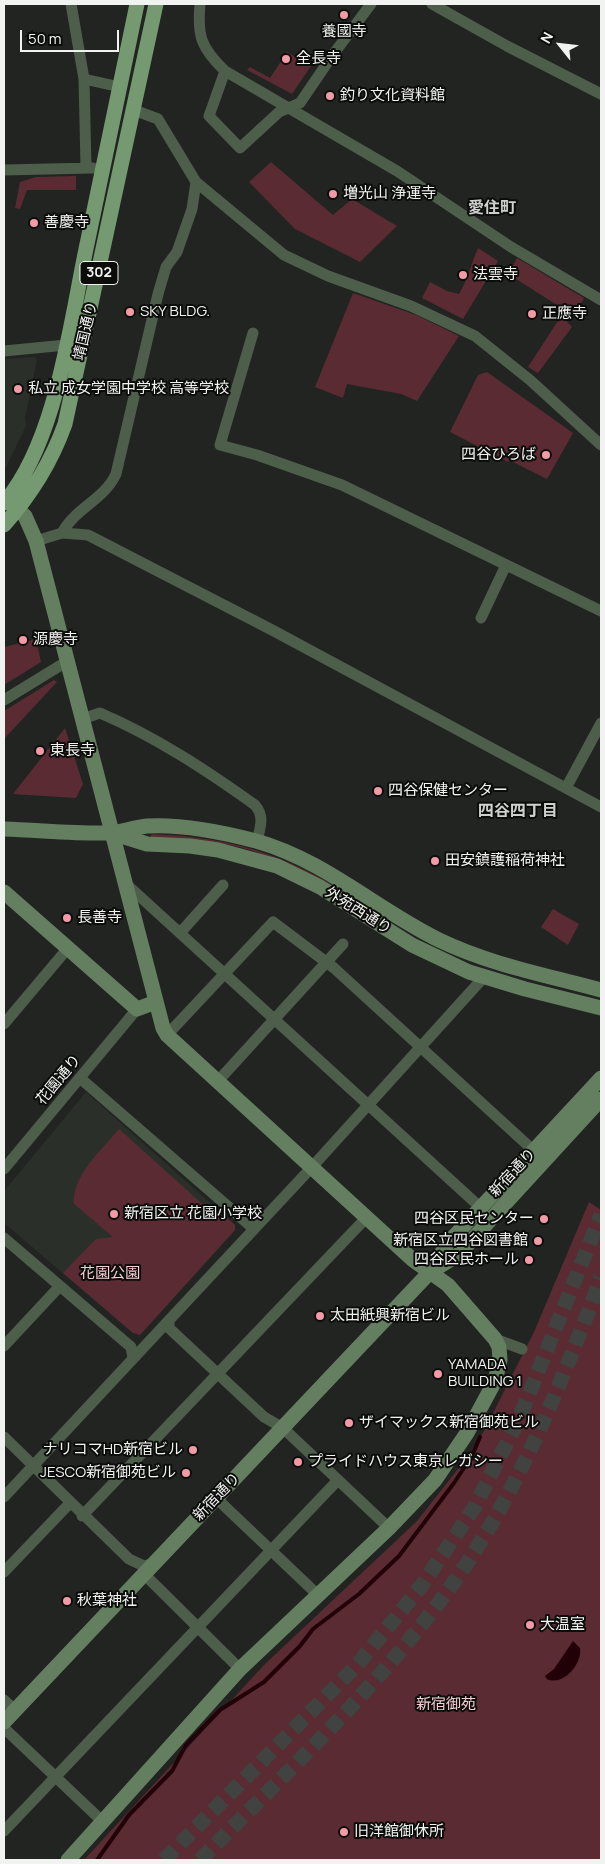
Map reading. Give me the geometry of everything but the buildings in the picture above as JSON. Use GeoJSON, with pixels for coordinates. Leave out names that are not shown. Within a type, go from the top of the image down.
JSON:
{"type":"FeatureCollection","features":[{"type":"Feature","properties":{"kind":"main road","name":"靖国通り"},"geometry":{"type":"LineString","coordinates":[[4,525],[8,503],[40,442],[47,421],[66,345],[137,4]]}},
{"type":"Feature","properties":{"kind":"main road","name":"靖国通り"},"geometry":{"type":"LineString","coordinates":[[8,503],[47,468],[65,424],[156,4]]}},
{"type":"Feature","properties":{"kind":"street"},"geometry":{"type":"LineString","coordinates":[[71,4],[84,79],[86,167]]}},
{"type":"Feature","properties":{"kind":"street"},"geometry":{"type":"LineString","coordinates":[[200,4],[198,22],[203,46],[225,71],[397,171],[512,247],[601,300]]}},
{"type":"Feature","properties":{"kind":"street"},"geometry":{"type":"LineString","coordinates":[[225,71],[209,116],[240,148],[279,112],[300,103],[371,4]]}},
{"type":"Feature","properties":{"kind":"street"},"geometry":{"type":"LineString","coordinates":[[432,4],[507,46],[601,93]]}},
{"type":"Feature","properties":{"kind":"street"},"geometry":{"type":"LineString","coordinates":[[84,79],[120,87]]}},
{"type":"Feature","properties":{"kind":"street"},"geometry":{"type":"LineString","coordinates":[[134,110],[158,118],[196,182],[284,255],[328,276],[411,306],[475,336],[530,380],[601,445]]}},
{"type":"Feature","properties":{"kind":"street"},"geometry":{"type":"LineString","coordinates":[[4,170],[86,167],[103,169]]}},
{"type":"Feature","properties":{"kind":"street"},"geometry":{"type":"LineString","coordinates":[[62,533],[69,520],[108,488],[116,474],[158,294],[166,267],[176,252],[192,209],[196,182]]}},
{"type":"Feature","properties":{"kind":"street"},"geometry":{"type":"LineString","coordinates":[[253,333],[220,445],[257,455],[342,485],[601,611]]}},
{"type":"Feature","properties":{"kind":"street"},"geometry":{"type":"LineString","coordinates":[[4,351],[66,345]]}},
{"type":"Feature","properties":{"kind":"street"},"geometry":{"type":"LineString","coordinates":[[8,503],[29,522],[36,541],[111,833],[163,1028],[167,1035],[413,1260],[448,1285],[497,1343],[500,1360],[495,1381],[456,1453],[435,1480],[319,1596],[240,1669],[68,1860]]}},
{"type":"Feature","properties":{"kind":"street"},"geometry":{"type":"LineString","coordinates":[[36,541],[62,533],[88,535],[149,565],[601,807]]}},
{"type":"Feature","properties":{"kind":"street"},"geometry":{"type":"LineString","coordinates":[[481,618],[506,565]]}},
{"type":"Feature","properties":{"kind":"street"},"geometry":{"type":"LineString","coordinates":[[4,700],[66,662]]}},
{"type":"Feature","properties":{"kind":"street"},"geometry":{"type":"LineString","coordinates":[[82,718],[100,713],[125,724],[199,766],[255,805],[261,812],[262,821],[257,842]]}},
{"type":"Feature","properties":{"kind":"street"},"geometry":{"type":"LineString","coordinates":[[566,788],[601,723]]}},
{"type":"Feature","properties":{"kind":"street","name":"外苑西通り"},"geometry":{"type":"LineString","coordinates":[[4,829],[111,833],[147,826],[221,833],[257,842],[283,850],[328,872],[421,930],[475,956],[529,973],[601,990]]}},
{"type":"Feature","properties":{"kind":"street","name":"外苑西通り"},"geometry":{"type":"LineString","coordinates":[[111,833],[147,844],[190,846],[218,850],[277,866],[320,887],[412,945],[484,977],[601,1008]]}},
{"type":"Feature","properties":{"kind":"street"},"geometry":{"type":"LineString","coordinates":[[124,882],[480,1207]]}},
{"type":"Feature","properties":{"kind":"street"},"geometry":{"type":"LineString","coordinates":[[180,932],[223,885]]}},
{"type":"Feature","properties":{"kind":"street"},"geometry":{"type":"LineString","coordinates":[[4,892],[138,1010],[156,1002]]}},
{"type":"Feature","properties":{"kind":"street"},"geometry":{"type":"LineString","coordinates":[[167,1035],[273,922],[326,962],[534,1150]]}},
{"type":"Feature","properties":{"kind":"street"},"geometry":{"type":"LineString","coordinates":[[218,1081],[343,944]]}},
{"type":"Feature","properties":{"kind":"street"},"geometry":{"type":"LineString","coordinates":[[4,1024],[68,948]]}},
{"type":"Feature","properties":{"kind":"street"},"geometry":{"type":"LineString","coordinates":[[4,1497],[312,1167],[484,977]]}},
{"type":"Feature","properties":{"kind":"street","name":"花園通り"},"geometry":{"type":"LineString","coordinates":[[5,1165],[138,1010]]}},
{"type":"Feature","properties":{"kind":"street"},"geometry":{"type":"LineString","coordinates":[[80,1078],[254,1229]]}},
{"type":"Feature","properties":{"kind":"street","name":"新宿通り"},"geometry":{"type":"LineString","coordinates":[[4,1722],[430,1272],[447,1244],[599,1079]]}},
{"type":"Feature","properties":{"kind":"street","name":"新宿通り"},"geometry":{"type":"LineString","coordinates":[[430,1272],[458,1255],[601,1099]]}},
{"type":"Feature","properties":{"kind":"street"},"geometry":{"type":"LineString","coordinates":[[82,1516],[367,1217]]}},
{"type":"Feature","properties":{"kind":"street"},"geometry":{"type":"LineString","coordinates":[[4,1238],[131,1347],[133,1358]]}},
{"type":"Feature","properties":{"kind":"street"},"geometry":{"type":"LineString","coordinates":[[4,1346],[60,1286]]}},
{"type":"Feature","properties":{"kind":"street"},"geometry":{"type":"LineString","coordinates":[[169,1320],[169,1328],[264,1417],[283,1428],[389,1528]]}},
{"type":"Feature","properties":{"kind":"street"},"geometry":{"type":"LineString","coordinates":[[4,1437],[82,1516],[134,1564],[144,1566],[155,1563]]}},
{"type":"Feature","properties":{"kind":"street"},"geometry":{"type":"LineString","coordinates":[[4,1831],[270,1549],[338,1480]]}},
{"type":"Feature","properties":{"kind":"street"},"geometry":{"type":"LineString","coordinates":[[216,1498],[319,1596]]}},
{"type":"Feature","properties":{"kind":"street"},"geometry":{"type":"LineString","coordinates":[[4,1572],[70,1503]]}},
{"type":"Feature","properties":{"kind":"street"},"geometry":{"type":"LineString","coordinates":[[144,1574],[240,1669]]}},
{"type":"Feature","properties":{"kind":"street"},"geometry":{"type":"LineString","coordinates":[[4,1700],[15,1710]]}},
{"type":"Feature","properties":{"kind":"street"},"geometry":{"type":"LineString","coordinates":[[4,1728],[102,1821]]}},
{"type":"Feature","properties":{"kind":"shaded area","name":"私立 成女学園中学校 高等学校"},"geometry":{"type":"Polygon","coordinates":[[[35,357],[37,360],[25,418],[26,426],[4,471],[4,359],[35,357]]]}},
{"type":"Feature","properties":{"kind":"shaded area","name":"新宿区立 花園小学校"},"geometry":{"type":"Polygon","coordinates":[[[86,1092],[235,1225],[235,1230],[140,1335],[133,1333],[4,1223],[4,1191],[86,1092]]]}},
{"type":"Feature","properties":{"kind":"shaded area"},"geometry":{"type":"Polygon","coordinates":[[[573,1641],[580,1648],[580,1654],[575,1667],[559,1680],[547,1679],[545,1676],[554,1669],[573,1641]]]}},
{"type":"Feature","properties":{"kind":"green space"},"geometry":{"type":"Polygon","coordinates":[[[287,52],[311,66],[292,94],[247,70],[250,67],[270,78],[287,52]]]}},
{"type":"Feature","properties":{"kind":"green space"},"geometry":{"type":"Polygon","coordinates":[[[271,162],[333,215],[352,199],[397,226],[360,262],[295,229],[249,182],[271,162]]]}},
{"type":"Feature","properties":{"kind":"green space"},"geometry":{"type":"Polygon","coordinates":[[[76,176],[76,190],[27,190],[20,209],[15,208],[20,182],[36,177],[76,176]]]}},
{"type":"Feature","properties":{"kind":"green space"},"geometry":{"type":"Polygon","coordinates":[[[478,248],[498,261],[463,319],[422,298],[430,282],[447,291],[459,294],[478,248]]]}},
{"type":"Feature","properties":{"kind":"green space"},"geometry":{"type":"Polygon","coordinates":[[[517,258],[584,298],[578,309],[569,307],[563,317],[572,327],[538,373],[528,367],[565,310],[508,274],[517,258]]]}},
{"type":"Feature","properties":{"kind":"green space"},"geometry":{"type":"Polygon","coordinates":[[[353,293],[416,315],[459,336],[417,401],[401,394],[347,384],[343,398],[315,387],[353,293]]]}},
{"type":"Feature","properties":{"kind":"green space"},"geometry":{"type":"Polygon","coordinates":[[[487,372],[573,433],[547,479],[509,460],[508,462],[450,432],[478,375],[487,372]]]}},
{"type":"Feature","properties":{"kind":"green space"},"geometry":{"type":"Polygon","coordinates":[[[36,639],[41,662],[4,685],[4,647],[36,639]]]}},
{"type":"Feature","properties":{"kind":"green space"},"geometry":{"type":"Polygon","coordinates":[[[54,680],[57,682],[4,739],[4,711],[54,680]]]}},
{"type":"Feature","properties":{"kind":"green space"},"geometry":{"type":"Polygon","coordinates":[[[65,728],[83,784],[76,798],[13,794],[65,728]]]}},
{"type":"Feature","properties":{"kind":"green space"},"geometry":{"type":"Polygon","coordinates":[[[151,834],[215,840],[268,854],[319,877],[374,910],[372,911],[299,869],[260,853],[211,842],[151,837],[151,834]]]}},
{"type":"Feature","properties":{"kind":"green space"},"geometry":{"type":"Polygon","coordinates":[[[553,909],[579,924],[568,945],[541,927],[553,909]]]}},
{"type":"Feature","properties":{"kind":"green space","name":"新宿区立 花園小学校"},"geometry":{"type":"Polygon","coordinates":[[[119,1129],[210,1211],[213,1205],[235,1225],[235,1230],[140,1335],[133,1333],[63,1273],[96,1239],[113,1237],[74,1204],[75,1193],[83,1173],[119,1129]]]}},
{"type":"Feature","properties":{"kind":"green space","name":"新宿御苑"},"geometry":{"type":"Polygon","coordinates":[[[589,1202],[601,1210],[601,1860],[84,1860],[264,1665],[417,1521],[469,1455],[484,1431],[534,1332],[589,1202]]]}},
{"type":"Feature","properties":{"kind":"waterway"},"geometry":{"type":"LineString","coordinates":[[97,1860],[129,1815],[172,1771],[186,1745],[220,1710],[264,1682],[300,1646],[313,1629],[359,1594],[399,1556],[454,1483],[472,1456],[480,1437]]}},
{"type":"Feature","properties":{"kind":"tunnel"},"geometry":{"type":"LineString","coordinates":[[164,1860],[358,1664],[422,1585],[474,1508],[519,1419],[601,1215]]}},
{"type":"Feature","properties":{"kind":"tunnel"},"geometry":{"type":"LineString","coordinates":[[200,1860],[359,1698],[418,1629],[471,1557],[515,1481],[534,1441],[569,1360],[601,1278]]}},
{"type":"Feature","properties":{"kind":"place","name":"養國寺"},"geometry":{"type":"Point","coordinates":[344,15]}},
{"type":"Feature","properties":{"kind":"place","name":"全長寺"},"geometry":{"type":"Point","coordinates":[286,59]}},
{"type":"Feature","properties":{"kind":"place","name":"釣り文化資料館"},"geometry":{"type":"Point","coordinates":[330,96]}},
{"type":"Feature","properties":{"kind":"place","name":"増光山 浄運寺"},"geometry":{"type":"Point","coordinates":[333,194]}},
{"type":"Feature","properties":{"kind":"place","name":"善慶寺"},"geometry":{"type":"Point","coordinates":[34,223]}},
{"type":"Feature","properties":{"kind":"place","name":"法雲寺"},"geometry":{"type":"Point","coordinates":[463,275]}},
{"type":"Feature","properties":{"kind":"place","name":"SKY BLDG."},"geometry":{"type":"Point","coordinates":[130,312]}},
{"type":"Feature","properties":{"kind":"place","name":"正應寺"},"geometry":{"type":"Point","coordinates":[532,314]}},
{"type":"Feature","properties":{"kind":"place","name":"私立 成女学園中学校 高等学校"},"geometry":{"type":"Point","coordinates":[18,389]}},
{"type":"Feature","properties":{"kind":"place","name":"四谷ひろば"},"geometry":{"type":"Point","coordinates":[546,455]}},
{"type":"Feature","properties":{"kind":"place","name":"源慶寺"},"geometry":{"type":"Point","coordinates":[23,640]}},
{"type":"Feature","properties":{"kind":"place","name":"東長寺"},"geometry":{"type":"Point","coordinates":[40,751]}},
{"type":"Feature","properties":{"kind":"place","name":"四谷保健センター"},"geometry":{"type":"Point","coordinates":[378,791]}},
{"type":"Feature","properties":{"kind":"place","name":"田安鎮護稲荷神社"},"geometry":{"type":"Point","coordinates":[435,861]}},
{"type":"Feature","properties":{"kind":"place","name":"長善寺"},"geometry":{"type":"Point","coordinates":[67,918]}},
{"type":"Feature","properties":{"kind":"place","name":"新宿区立 花園小学校"},"geometry":{"type":"Point","coordinates":[114,1214]}},
{"type":"Feature","properties":{"kind":"place","name":"四谷区民センター"},"geometry":{"type":"Point","coordinates":[544,1219]}},
{"type":"Feature","properties":{"kind":"place","name":"新宿区立四谷図書館"},"geometry":{"type":"Point","coordinates":[538,1241]}},
{"type":"Feature","properties":{"kind":"place","name":"四谷区民ホール"},"geometry":{"type":"Point","coordinates":[529,1260]}},
{"type":"Feature","properties":{"kind":"place","name":"太田紙興新宿ビル"},"geometry":{"type":"Point","coordinates":[320,1316]}},
{"type":"Feature","properties":{"kind":"place","name":"YAMADA BUILDING 1"},"geometry":{"type":"Point","coordinates":[438,1374]}},
{"type":"Feature","properties":{"kind":"place","name":"ザイマックス新宿御苑ビル"},"geometry":{"type":"Point","coordinates":[349,1423]}},
{"type":"Feature","properties":{"kind":"place","name":"ナリコマHD新宿ビル"},"geometry":{"type":"Point","coordinates":[193,1450]}},
{"type":"Feature","properties":{"kind":"place","name":"プライドハウス東京レガシー"},"geometry":{"type":"Point","coordinates":[298,1462]}},
{"type":"Feature","properties":{"kind":"place","name":"JESCO新宿御苑ビル"},"geometry":{"type":"Point","coordinates":[186,1473]}},
{"type":"Feature","properties":{"kind":"place","name":"秋葉神社"},"geometry":{"type":"Point","coordinates":[67,1601]}},
{"type":"Feature","properties":{"kind":"place","name":"大温室"},"geometry":{"type":"Point","coordinates":[530,1625]}},
{"type":"Feature","properties":{"kind":"place","name":"旧洋館御休所"},"geometry":{"type":"Point","coordinates":[344,1832]}},
{"type":"Feature","properties":{"kind":"district","name":"愛住町"},"geometry":{"type":"Point","coordinates":[492,209]}},
{"type":"Feature","properties":{"kind":"district","name":"四谷四丁目"},"geometry":{"type":"Point","coordinates":[518,812]}},
{"type":"Feature","properties":{"kind":"park label","name":"花園公園"},"geometry":{"type":"Point","coordinates":[110,1274]}}]}
